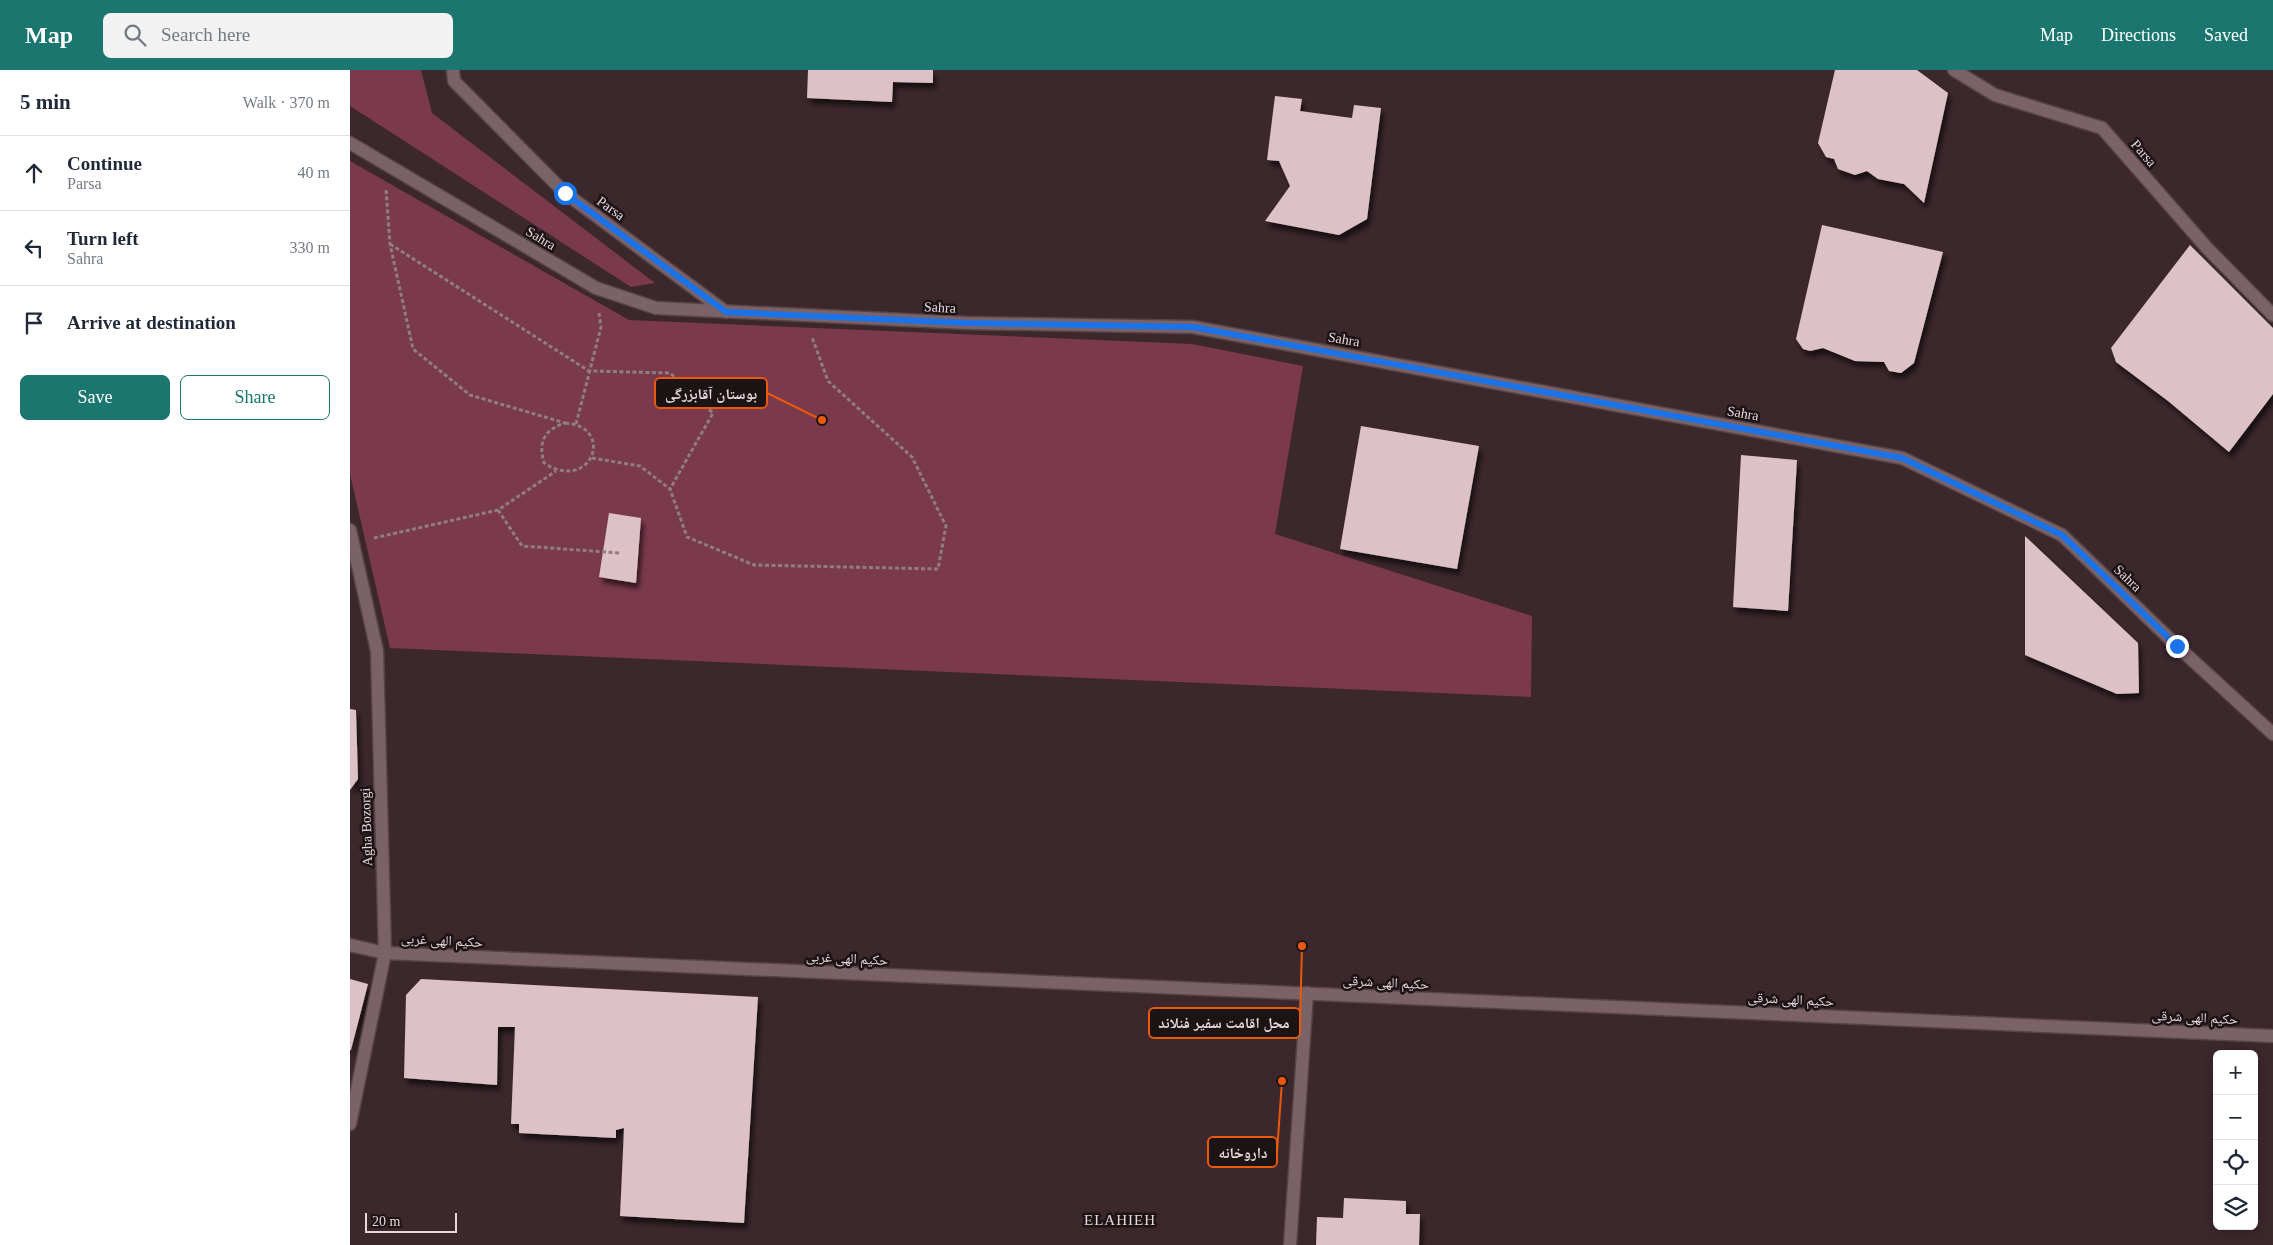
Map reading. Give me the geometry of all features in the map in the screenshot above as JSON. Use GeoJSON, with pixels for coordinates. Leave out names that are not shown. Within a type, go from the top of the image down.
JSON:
{"type":"FeatureCollection","features":[{"type":"Feature","properties":{"kind":"street","name":"Parsa"},"geometry":{"type":"LineString","coordinates":[[453,70],[454,81],[565,193],[726,312]]}},
{"type":"Feature","properties":{"kind":"street","name":"Parsa"},"geometry":{"type":"LineString","coordinates":[[1954,70],[1996,95],[2102,128],[2207,248],[2273,315]]}},
{"type":"Feature","properties":{"kind":"street","name":"Sahra"},"geometry":{"type":"LineString","coordinates":[[350,143],[596,288],[656,308],[967,323],[1193,327],[1902,458],[2062,535],[2177,646],[2273,734]]}},
{"type":"Feature","properties":{"kind":"street","name":"Agha Bozorgi"},"geometry":{"type":"LineString","coordinates":[[350,1124],[385,953],[377,651],[351,536]]}},
{"type":"Feature","properties":{"kind":"street","name":"حکیم الهی غربی"},"geometry":{"type":"LineString","coordinates":[[350,945],[385,953],[1307,993]]}},
{"type":"Feature","properties":{"kind":"street","name":"حکیم الهی شرقی"},"geometry":{"type":"LineString","coordinates":[[1307,993],[2273,1036]]}},
{"type":"Feature","properties":{"kind":"street"},"geometry":{"type":"LineString","coordinates":[[1290,1245],[1307,993]]}},
{"type":"Feature","properties":{"kind":"path"},"geometry":{"type":"LineString","coordinates":[[384,162],[390,244],[414,349],[470,395],[565,423],[576,424],[588,431],[594,448],[592,458],[579,469],[568,472],[556,471],[544,463],[541,451],[544,439],[552,428],[565,423]]}},
{"type":"Feature","properties":{"kind":"path"},"geometry":{"type":"LineString","coordinates":[[390,244],[589,371],[670,373],[713,413],[670,489]]}},
{"type":"Feature","properties":{"kind":"path"},"geometry":{"type":"LineString","coordinates":[[576,424],[601,327],[596,288]]}},
{"type":"Feature","properties":{"kind":"path"},"geometry":{"type":"LineString","coordinates":[[592,458],[640,466],[670,489],[687,536],[754,565],[938,569],[946,526],[912,458],[828,381],[804,316]]}},
{"type":"Feature","properties":{"kind":"path"},"geometry":{"type":"LineString","coordinates":[[351,536],[498,510],[556,471]]}},
{"type":"Feature","properties":{"kind":"path"},"geometry":{"type":"LineString","coordinates":[[498,510],[522,546],[620,553]]}},
{"type":"Feature","properties":{"kind":"shaded area"},"geometry":{"type":"Polygon","coordinates":[[[350,70],[421,70],[432,113],[655,283],[631,287],[350,106],[350,70]]]}},
{"type":"Feature","properties":{"kind":"shaded area"},"geometry":{"type":"Polygon","coordinates":[[[350,161],[629,320],[1192,344],[1303,366],[1275,534],[1532,616],[1531,697],[390,648],[350,474],[350,161]]]}},
{"type":"Feature","properties":{"kind":"building"},"geometry":{"type":"Polygon","coordinates":[[[808,70],[933,70],[933,83],[893,82],[892,102],[807,98],[808,70]]]}},
{"type":"Feature","properties":{"kind":"building"},"geometry":{"type":"Polygon","coordinates":[[[1835,70],[1917,70],[1948,93],[1924,203],[1904,184],[1878,179],[1867,171],[1855,175],[1838,169],[1834,159],[1826,157],[1818,143],[1835,70]]]}},
{"type":"Feature","properties":{"kind":"building"},"geometry":{"type":"Polygon","coordinates":[[[1275,96],[1302,99],[1300,111],[1352,118],[1354,105],[1381,108],[1367,219],[1339,235],[1265,221],[1290,186],[1279,161],[1267,160],[1275,96]]]}},
{"type":"Feature","properties":{"kind":"building"},"geometry":{"type":"Polygon","coordinates":[[[1822,225],[1943,252],[1914,363],[1901,373],[1889,371],[1884,362],[1855,361],[1823,348],[1810,351],[1803,349],[1796,339],[1822,225]]]}},
{"type":"Feature","properties":{"kind":"building"},"geometry":{"type":"Polygon","coordinates":[[[2190,245],[2273,328],[2273,394],[2229,452],[2168,401],[2116,362],[2111,348],[2190,245]]]}},
{"type":"Feature","properties":{"kind":"building"},"geometry":{"type":"Polygon","coordinates":[[[1361,426],[1479,446],[1457,569],[1340,549],[1361,426]]]}},
{"type":"Feature","properties":{"kind":"building"},"geometry":{"type":"Polygon","coordinates":[[[1741,455],[1797,460],[1788,611],[1733,607],[1741,455]]]}},
{"type":"Feature","properties":{"kind":"building"},"geometry":{"type":"Polygon","coordinates":[[[609,513],[641,518],[636,583],[599,577],[609,513]]]}},
{"type":"Feature","properties":{"kind":"building"},"geometry":{"type":"Polygon","coordinates":[[[2025,536],[2138,643],[2139,693],[2117,694],[2025,655],[2025,536]]]}},
{"type":"Feature","properties":{"kind":"building"},"geometry":{"type":"Polygon","coordinates":[[[350,709],[356,710],[358,779],[350,790],[350,709]]]}},
{"type":"Feature","properties":{"kind":"building"},"geometry":{"type":"Polygon","coordinates":[[[350,979],[368,984],[351,1050],[350,1050],[350,979]]]}},
{"type":"Feature","properties":{"kind":"building"},"geometry":{"type":"Polygon","coordinates":[[[421,979],[758,997],[744,1223],[620,1216],[624,1128],[616,1130],[616,1138],[519,1133],[519,1124],[511,1124],[515,1027],[498,1027],[497,1085],[404,1078],[406,995],[421,979]]]}},
{"type":"Feature","properties":{"kind":"building"},"geometry":{"type":"Polygon","coordinates":[[[1344,1198],[1406,1201],[1406,1214],[1420,1214],[1419,1245],[1316,1245],[1317,1217],[1343,1218],[1344,1198]]]}},
{"type":"Feature","properties":{"kind":"place","name":"بوستان آقابزرگی"},"geometry":{"type":"Point","coordinates":[822,420]}},
{"type":"Feature","properties":{"kind":"place","name":"محل اقامت سفیر فنلاند"},"geometry":{"type":"Point","coordinates":[1302,946]}},
{"type":"Feature","properties":{"kind":"place","name":"داروخانه"},"geometry":{"type":"Point","coordinates":[1282,1081]}},
{"type":"Feature","properties":{"kind":"district","name":"ELAHIEH"},"geometry":{"type":"Point","coordinates":[1120,1220]}},
{"type":"Feature","properties":{"kind":"route"},"geometry":{"type":"LineString","coordinates":[[565,193],[726,312],[967,323],[1193,327],[1902,458],[2062,535],[2177,646]]}}]}
